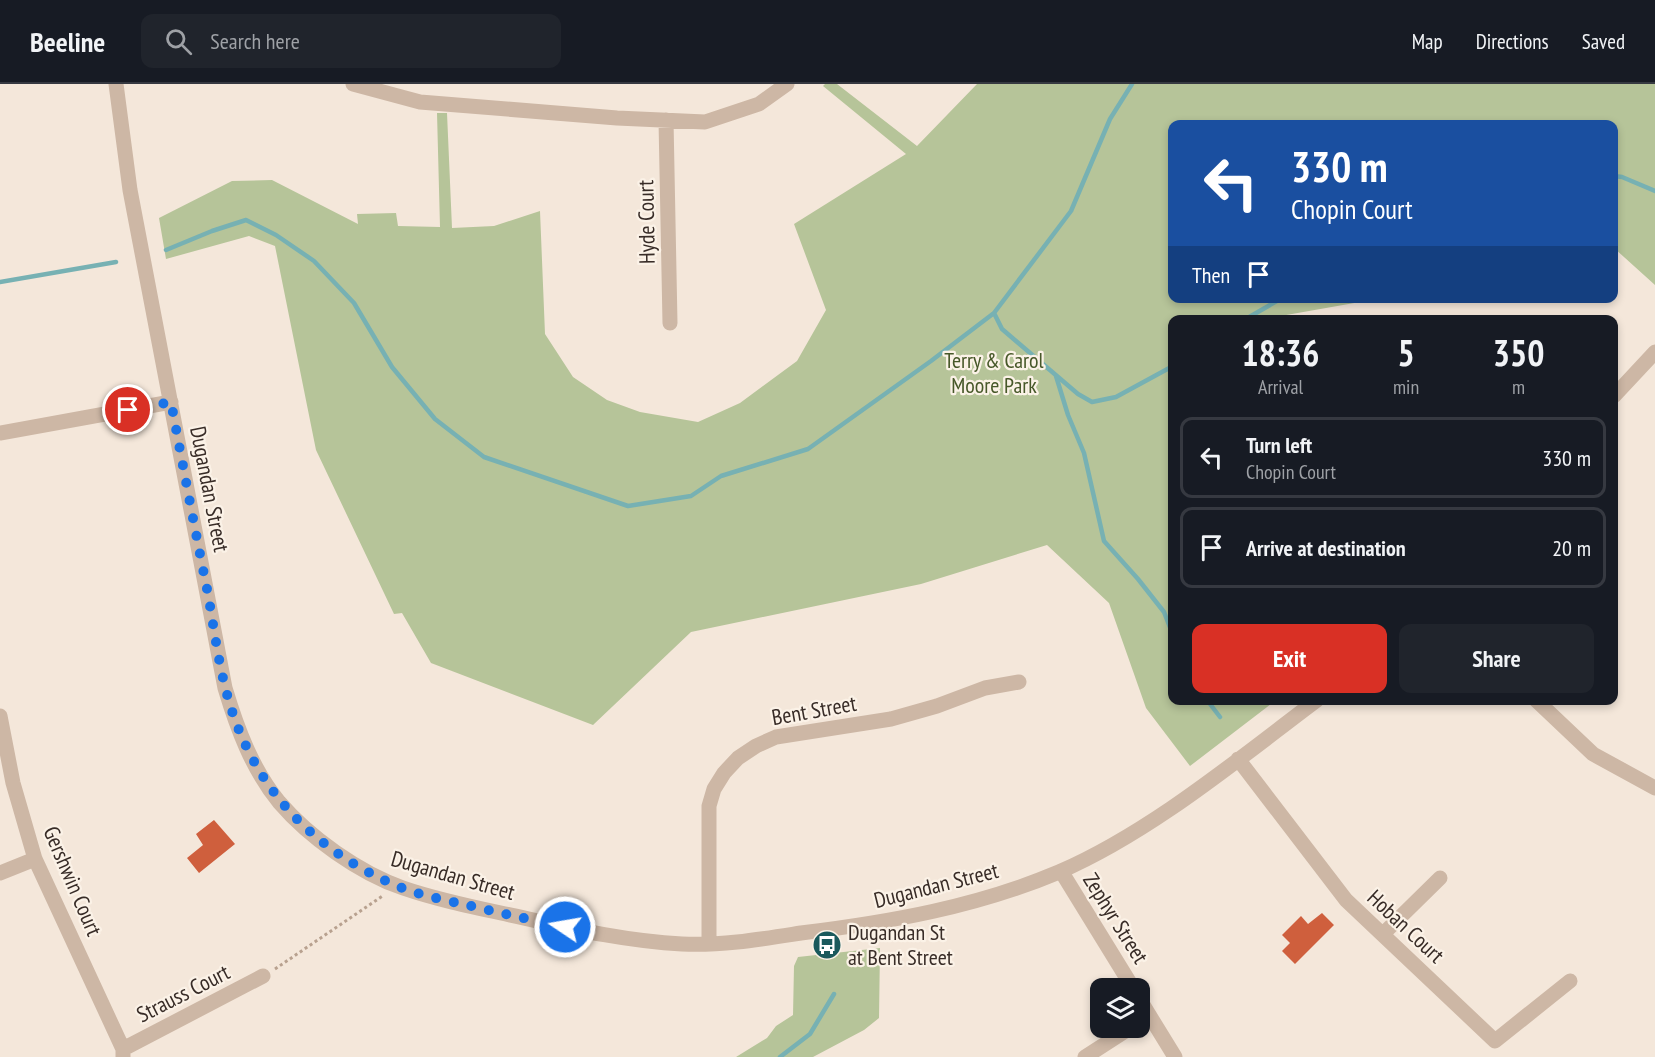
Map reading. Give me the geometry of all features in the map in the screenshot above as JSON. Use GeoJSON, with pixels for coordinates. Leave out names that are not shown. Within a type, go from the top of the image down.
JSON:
{"type":"FeatureCollection","features":[{"type":"Feature","properties":{"kind":"street","name":"Dugandan Street"},"geometry":{"type":"LineString","coordinates":[[116,84],[130,190],[225,688],[242,738],[264,780],[292,815],[325,844],[361,868],[397,886],[447,901],[608,937],[682,944],[763,939],[920,916],[989,898],[1061,871],[1137,830],[1185,799],[1310,705]]}},
{"type":"Feature","properties":{"kind":"street"},"geometry":{"type":"LineString","coordinates":[[353,84],[420,102],[705,122],[759,104],[787,84]]}},
{"type":"Feature","properties":{"kind":"street","name":"Hyde Court"},"geometry":{"type":"LineString","coordinates":[[666,120],[670,323]]}},
{"type":"Feature","properties":{"kind":"street"},"geometry":{"type":"LineString","coordinates":[[1618,392],[1655,352]]}},
{"type":"Feature","properties":{"kind":"street"},"geometry":{"type":"LineString","coordinates":[[0,433],[171,402]]}},
{"type":"Feature","properties":{"kind":"street","name":"Bent Street"},"geometry":{"type":"LineString","coordinates":[[709,944],[709,806],[714,789],[724,773],[738,758],[776,737],[891,719],[937,706],[985,688],[1019,682]]}},
{"type":"Feature","properties":{"kind":"street"},"geometry":{"type":"LineString","coordinates":[[1541,705],[1593,754],[1655,789]]}},
{"type":"Feature","properties":{"kind":"street","name":"Gershwin Court"},"geometry":{"type":"LineString","coordinates":[[0,716],[13,783],[35,859],[123,1053]]}},
{"type":"Feature","properties":{"kind":"street","name":"Hoban Court"},"geometry":{"type":"LineString","coordinates":[[1238,759],[1346,900],[1495,1041],[1570,981]]}},
{"type":"Feature","properties":{"kind":"street"},"geometry":{"type":"LineString","coordinates":[[0,873],[35,859]]}},
{"type":"Feature","properties":{"kind":"street","name":"Zephyr Street"},"geometry":{"type":"LineString","coordinates":[[1061,871],[1127,978]]}},
{"type":"Feature","properties":{"kind":"street"},"geometry":{"type":"LineString","coordinates":[[1383,934],[1440,878]]}},
{"type":"Feature","properties":{"kind":"street","name":"Strauss Court"},"geometry":{"type":"LineString","coordinates":[[123,1053],[263,976]]}},
{"type":"Feature","properties":{"kind":"street","name":"Zephyr Street"},"geometry":{"type":"LineString","coordinates":[[1150,1024],[1175,1057]]}},
{"type":"Feature","properties":{"kind":"street"},"geometry":{"type":"LineString","coordinates":[[1085,1057],[1114,1038]]}},
{"type":"Feature","properties":{"kind":"path"},"geometry":{"type":"LineString","coordinates":[[263,976],[397,886]]}},
{"type":"Feature","properties":{"kind":"green space","name":"Terry & Carol Moore Park"},"geometry":{"type":"Polygon","coordinates":[[[837,84],[917,146],[977,84],[1655,84],[1655,285],[1618,252],[1618,120],[1168,120],[1168,303],[1354,303],[1286,315],[1168,315],[1168,705],[1270,705],[1190,766],[1146,708],[1109,603],[1047,545],[921,584],[691,632],[593,725],[431,663],[402,613],[394,614],[316,450],[275,246],[249,236],[166,259],[159,218],[232,181],[272,180],[358,224],[357,214],[396,213],[398,226],[440,227],[437,113],[447,113],[452,228],[494,226],[540,211],[545,334],[573,377],[607,400],[640,412],[698,422],[740,403],[797,361],[826,310],[794,224],[906,154],[823,86],[837,84]]]}},
{"type":"Feature","properties":{"kind":"green space"},"geometry":{"type":"Polygon","coordinates":[[[880,948],[879,1018],[864,1030],[813,1057],[736,1057],[767,1038],[776,1026],[793,1015],[794,966],[798,957],[880,948]]]}},
{"type":"Feature","properties":{"kind":"building"},"geometry":{"type":"Polygon","coordinates":[[[214,820],[235,844],[199,873],[187,858],[203,845],[196,834],[214,820]]]}},
{"type":"Feature","properties":{"kind":"building"},"geometry":{"type":"Polygon","coordinates":[[[1322,913],[1334,925],[1295,964],[1282,951],[1290,943],[1282,935],[1301,916],[1308,924],[1322,913]]]}},
{"type":"Feature","properties":{"kind":"waterway"},"geometry":{"type":"LineString","coordinates":[[166,250],[246,220],[276,235],[314,261],[354,303],[392,367],[435,419],[484,457],[628,506],[691,496],[721,476],[808,449],[994,313],[1071,211],[1110,119],[1132,84]]}},
{"type":"Feature","properties":{"kind":"waterway"},"geometry":{"type":"LineString","coordinates":[[1618,176],[1655,191]]}},
{"type":"Feature","properties":{"kind":"waterway"},"geometry":{"type":"LineString","coordinates":[[0,282],[116,262]]}},
{"type":"Feature","properties":{"kind":"waterway"},"geometry":{"type":"LineString","coordinates":[[1253,315],[1273,303]]}},
{"type":"Feature","properties":{"kind":"waterway"},"geometry":{"type":"LineString","coordinates":[[994,313],[1002,329],[1078,394],[1092,402],[1116,397],[1168,369]]}},
{"type":"Feature","properties":{"kind":"waterway"},"geometry":{"type":"LineString","coordinates":[[1056,376],[1068,415],[1084,453],[1104,541],[1138,579],[1164,612],[1168,622]]}},
{"type":"Feature","properties":{"kind":"waterway"},"geometry":{"type":"LineString","coordinates":[[1211,705],[1220,717]]}},
{"type":"Feature","properties":{"kind":"waterway"},"geometry":{"type":"LineString","coordinates":[[780,1057],[810,1034],[834,994]]}},
{"type":"Feature","properties":{"kind":"place","name":"Dugandan St at Bent Street"},"geometry":{"type":"Point","coordinates":[827,945]}},
{"type":"Feature","properties":{"kind":"route"},"geometry":{"type":"LineString","coordinates":[[128,410],[171,402],[225,688],[242,738],[278,801],[325,844],[361,868],[397,886],[447,901],[565,927]]}}]}
